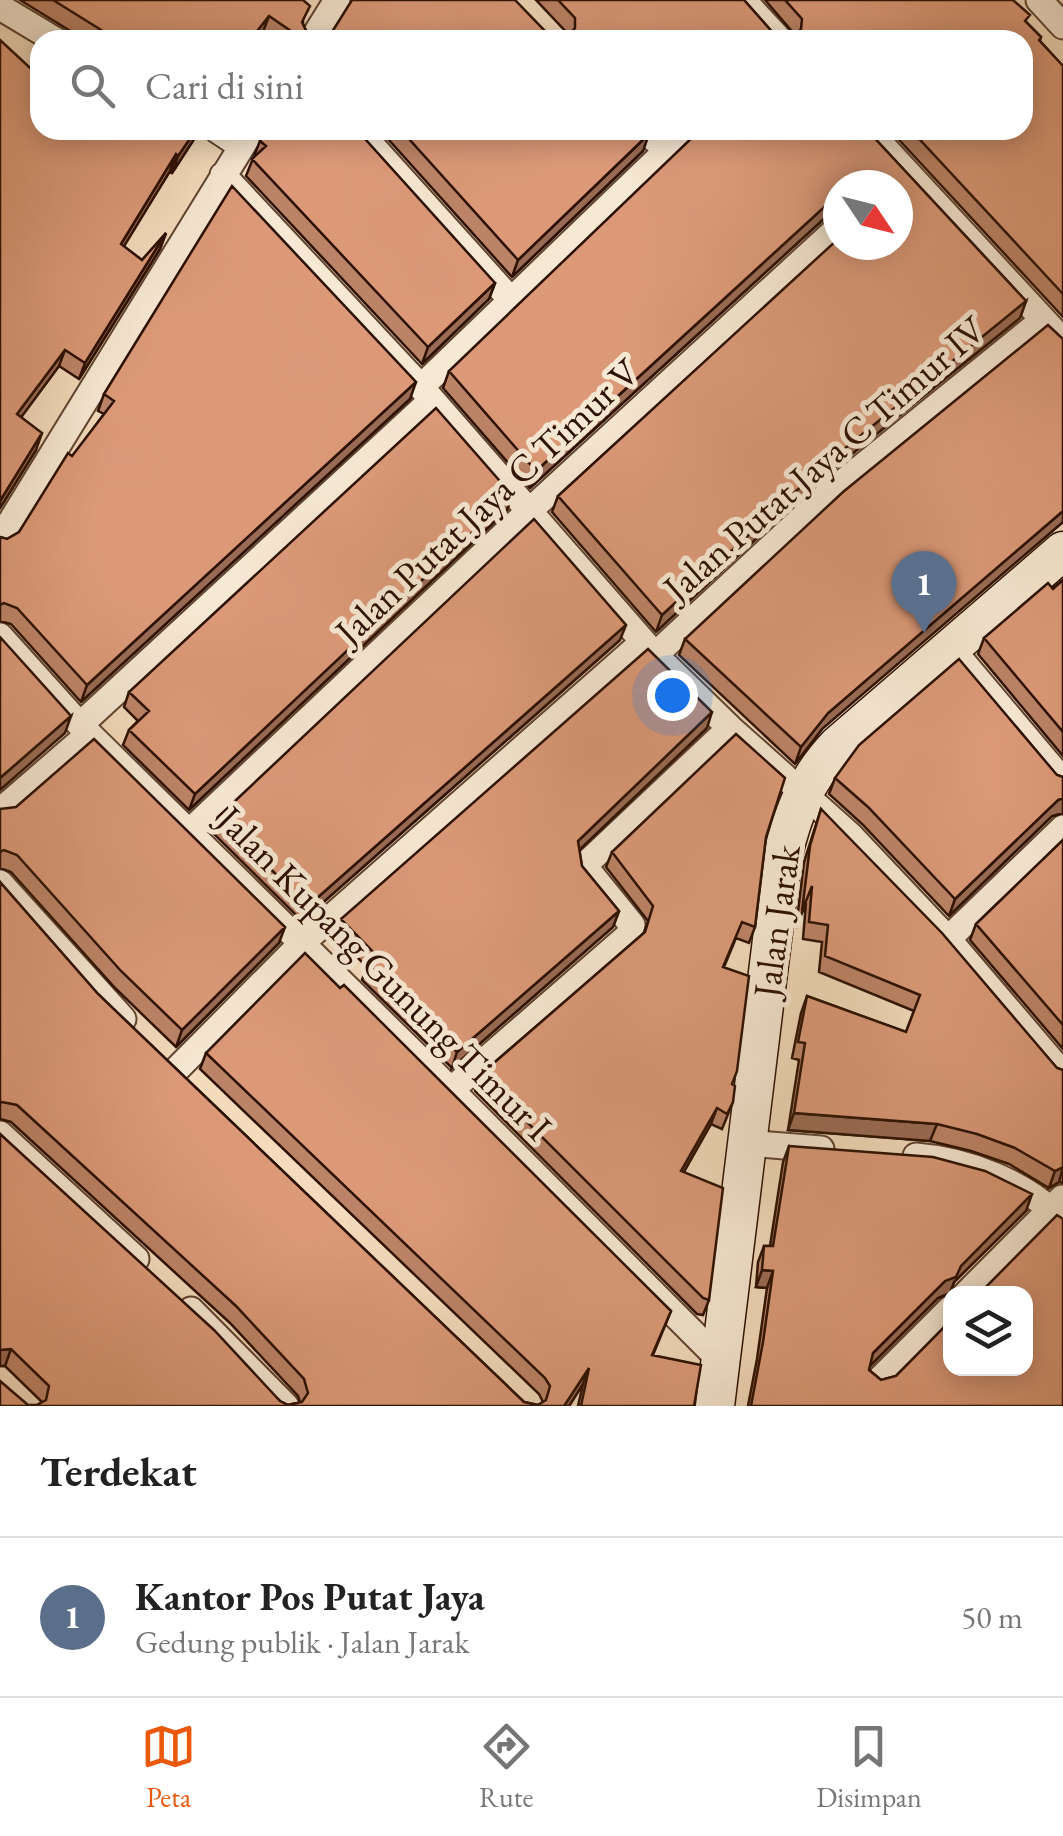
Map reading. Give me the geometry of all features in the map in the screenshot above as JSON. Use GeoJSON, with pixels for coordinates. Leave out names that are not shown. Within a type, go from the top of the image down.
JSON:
{"type":"FeatureCollection","features":[{"type":"Feature","properties":{"kind":"street"},"geometry":{"type":"LineString","coordinates":[[300,0],[325,19]]}},
{"type":"Feature","properties":{"kind":"street"},"geometry":{"type":"LineString","coordinates":[[742,0],[770,30]]}},
{"type":"Feature","properties":{"kind":"street"},"geometry":{"type":"LineString","coordinates":[[1040,0],[1063,26]]}},
{"type":"Feature","properties":{"kind":"street"},"geometry":{"type":"LineString","coordinates":[[0,7],[38,30]]}},
{"type":"Feature","properties":{"kind":"street"},"geometry":{"type":"LineString","coordinates":[[0,539],[246,140]]}},
{"type":"Feature","properties":{"kind":"street"},"geometry":{"type":"LineString","coordinates":[[367,140],[511,300]]}},
{"type":"Feature","properties":{"kind":"street"},"geometry":{"type":"LineString","coordinates":[[656,140],[666,150]]}},
{"type":"Feature","properties":{"kind":"street"},"geometry":{"type":"LineString","coordinates":[[0,811],[426,394],[511,300],[677,140]]}},
{"type":"Feature","properties":{"kind":"street"},"geometry":{"type":"LineString","coordinates":[[874,140],[891,170]]}},
{"type":"Feature","properties":{"kind":"street"},"geometry":{"type":"LineString","coordinates":[[223,176],[426,394],[649,648],[730,728],[850,836],[948,939],[1063,1074]]}},
{"type":"Feature","properties":{"kind":"street"},"geometry":{"type":"LineString","coordinates":[[913,193],[1063,341]]}},
{"type":"Feature","properties":{"kind":"street","name":"Jalan Putat Jaya C Timur V"},"geometry":{"type":"LineString","coordinates":[[190,832],[528,512],[823,242]]}},
{"type":"Feature","properties":{"kind":"street","name":"Jalan Putat Jaya C Timur IV"},"geometry":{"type":"LineString","coordinates":[[176,1070],[302,944],[826,496],[1044,320]]}},
{"type":"Feature","properties":{"kind":"street","name":"Jalan Jarak"},"geometry":{"type":"LineString","coordinates":[[714,1406],[782,858],[802,792],[817,768],[853,731],[1063,552]]}},
{"type":"Feature","properties":{"kind":"street","name":"Jalan Kupang Gunung Timur I"},"geometry":{"type":"LineString","coordinates":[[0,636],[85,729],[721,1361]]}},
{"type":"Feature","properties":{"kind":"street"},"geometry":{"type":"LineString","coordinates":[[952,648],[1063,782]]}},
{"type":"Feature","properties":{"kind":"street"},"geometry":{"type":"LineString","coordinates":[[451,1090],[628,936],[632,925],[587,863],[730,728]]}},
{"type":"Feature","properties":{"kind":"street"},"geometry":{"type":"LineString","coordinates":[[948,939],[1063,828]]}},
{"type":"Feature","properties":{"kind":"street"},"geometry":{"type":"LineString","coordinates":[[0,883],[103,1000],[140,1035]]}},
{"type":"Feature","properties":{"kind":"street"},"geometry":{"type":"LineString","coordinates":[[0,1134],[219,1335],[286,1406]]}},
{"type":"Feature","properties":{"kind":"street"},"geometry":{"type":"LineString","coordinates":[[747,1143],[855,1151]]}},
{"type":"Feature","properties":{"kind":"street"},"geometry":{"type":"LineString","coordinates":[[892,1154],[929,1157],[978,1170],[1059,1209],[975,1286]]}},
{"type":"Feature","properties":{"kind":"street"},"geometry":{"type":"LineString","coordinates":[[878,1381],[943,1316]]}},
{"type":"Feature","properties":{"kind":"building"},"geometry":{"type":"Polygon","coordinates":[[[53,0],[303,0],[310,6],[302,22],[306,30],[289,30],[269,16],[258,30],[101,30],[53,0]]]}},
{"type":"Feature","properties":{"kind":"building"},"geometry":{"type":"Polygon","coordinates":[[[352,0],[515,0],[544,30],[333,30],[352,0]]]}},
{"type":"Feature","properties":{"kind":"building"},"geometry":{"type":"Polygon","coordinates":[[[558,0],[744,0],[770,30],[573,30],[575,18],[558,0]]]}},
{"type":"Feature","properties":{"kind":"building"},"geometry":{"type":"Polygon","coordinates":[[[785,0],[1013,0],[1030,15],[1025,21],[1041,37],[1039,40],[1063,66],[1063,294],[920,140],[1033,140],[1033,30],[800,30],[802,19],[785,0]]]}},
{"type":"Feature","properties":{"kind":"building"},"geometry":{"type":"Polygon","coordinates":[[[0,40],[30,68],[30,140],[189,140],[176,154],[121,244],[142,260],[166,233],[85,363],[65,350],[17,414],[42,433],[0,501],[0,40]]]}},
{"type":"Feature","properties":{"kind":"building"},"geometry":{"type":"Polygon","coordinates":[[[366,140],[495,283],[428,347],[252,159],[266,146],[260,141],[366,140]]]}},
{"type":"Feature","properties":{"kind":"building"},"geometry":{"type":"Polygon","coordinates":[[[410,140],[643,140],[518,260],[410,140]]]}},
{"type":"Feature","properties":{"kind":"building"},"geometry":{"type":"Polygon","coordinates":[[[690,140],[876,140],[904,170],[823,170],[823,208],[536,471],[449,371],[690,140]]]}},
{"type":"Feature","properties":{"kind":"building"},"geometry":{"type":"Polygon","coordinates":[[[913,179],[1026,301],[822,467],[662,615],[558,496],[823,253],[823,260],[913,260],[913,179]]]}},
{"type":"Feature","properties":{"kind":"building"},"geometry":{"type":"Polygon","coordinates":[[[232,186],[416,382],[87,685],[17,608],[0,605],[0,537],[7,539],[19,532],[68,453],[72,456],[114,401],[104,394],[232,186]]]}},
{"type":"Feature","properties":{"kind":"building"},"geometry":{"type":"Polygon","coordinates":[[[1048,325],[1063,339],[1063,511],[828,713],[801,747],[685,639],[843,492],[1048,325]]]}},
{"type":"Feature","properties":{"kind":"building"},"geometry":{"type":"Polygon","coordinates":[[[436,408],[512,495],[195,794],[129,730],[149,711],[129,692],[436,408]]]}},
{"type":"Feature","properties":{"kind":"building"},"geometry":{"type":"Polygon","coordinates":[[[534,519],[626,625],[308,906],[218,817],[534,519]]]}},
{"type":"Feature","properties":{"kind":"building"},"geometry":{"type":"Polygon","coordinates":[[[1063,580],[1063,732],[984,638],[1048,583],[1053,589],[1063,580]]]}},
{"type":"Feature","properties":{"kind":"building"},"geometry":{"type":"Polygon","coordinates":[[[0,637],[71,716],[0,778],[0,637]]]}},
{"type":"Feature","properties":{"kind":"building"},"geometry":{"type":"Polygon","coordinates":[[[648,649],[712,712],[578,841],[582,866],[619,911],[457,1052],[368,964],[377,956],[341,919],[648,649]]]}},
{"type":"Feature","properties":{"kind":"building"},"geometry":{"type":"Polygon","coordinates":[[[959,659],[1057,775],[1063,777],[1063,798],[955,899],[868,807],[835,778],[859,745],[959,659]]]}},
{"type":"Feature","properties":{"kind":"building"},"geometry":{"type":"Polygon","coordinates":[[[736,734],[785,778],[766,837],[755,927],[742,922],[723,967],[749,976],[732,1084],[733,1102],[727,1114],[717,1108],[681,1171],[723,1188],[709,1300],[480,1075],[645,932],[653,906],[612,852],[736,734]]]}},
{"type":"Feature","properties":{"kind":"building"},"geometry":{"type":"Polygon","coordinates":[[[94,739],[285,927],[182,1030],[121,971],[17,855],[0,852],[0,809],[16,807],[94,739]]]}},
{"type":"Feature","properties":{"kind":"building"},"geometry":{"type":"Polygon","coordinates":[[[821,809],[942,933],[1057,1068],[1063,1070],[1063,1167],[1055,1171],[1015,1148],[937,1124],[794,1113],[805,1043],[798,1042],[807,996],[906,1032],[920,995],[825,956],[828,925],[809,922],[812,886],[802,911],[810,846],[821,809]]]}},
{"type":"Feature","properties":{"kind":"building"},"geometry":{"type":"Polygon","coordinates":[[[1063,840],[1063,1025],[976,924],[1063,840]]]}},
{"type":"Feature","properties":{"kind":"building"},"geometry":{"type":"Polygon","coordinates":[[[0,882],[98,994],[524,1402],[538,1405],[546,1400],[550,1386],[545,1378],[206,1053],[305,953],[340,988],[344,985],[671,1311],[652,1355],[701,1365],[694,1406],[581,1406],[589,1368],[564,1406],[0,1406],[0,1381],[28,1405],[46,1400],[49,1386],[11,1349],[0,1350],[0,1134],[214,1330],[280,1401],[288,1405],[302,1402],[308,1393],[304,1379],[236,1306],[17,1105],[0,1103],[0,882]]]}},
{"type":"Feature","properties":{"kind":"building"},"geometry":{"type":"Polygon","coordinates":[[[789,1146],[933,1157],[985,1171],[1032,1194],[961,1266],[956,1277],[945,1281],[873,1353],[869,1370],[881,1380],[896,1376],[943,1328],[943,1376],[1033,1376],[1033,1286],[987,1286],[1057,1215],[1063,1219],[1063,1406],[751,1406],[773,1271],[762,1270],[764,1246],[773,1246],[789,1146]]]}},
{"type":"Feature","properties":{"kind":"place","name":"Kantor Pos Putat Jaya"},"geometry":{"type":"Point","coordinates":[924,633]}}]}
